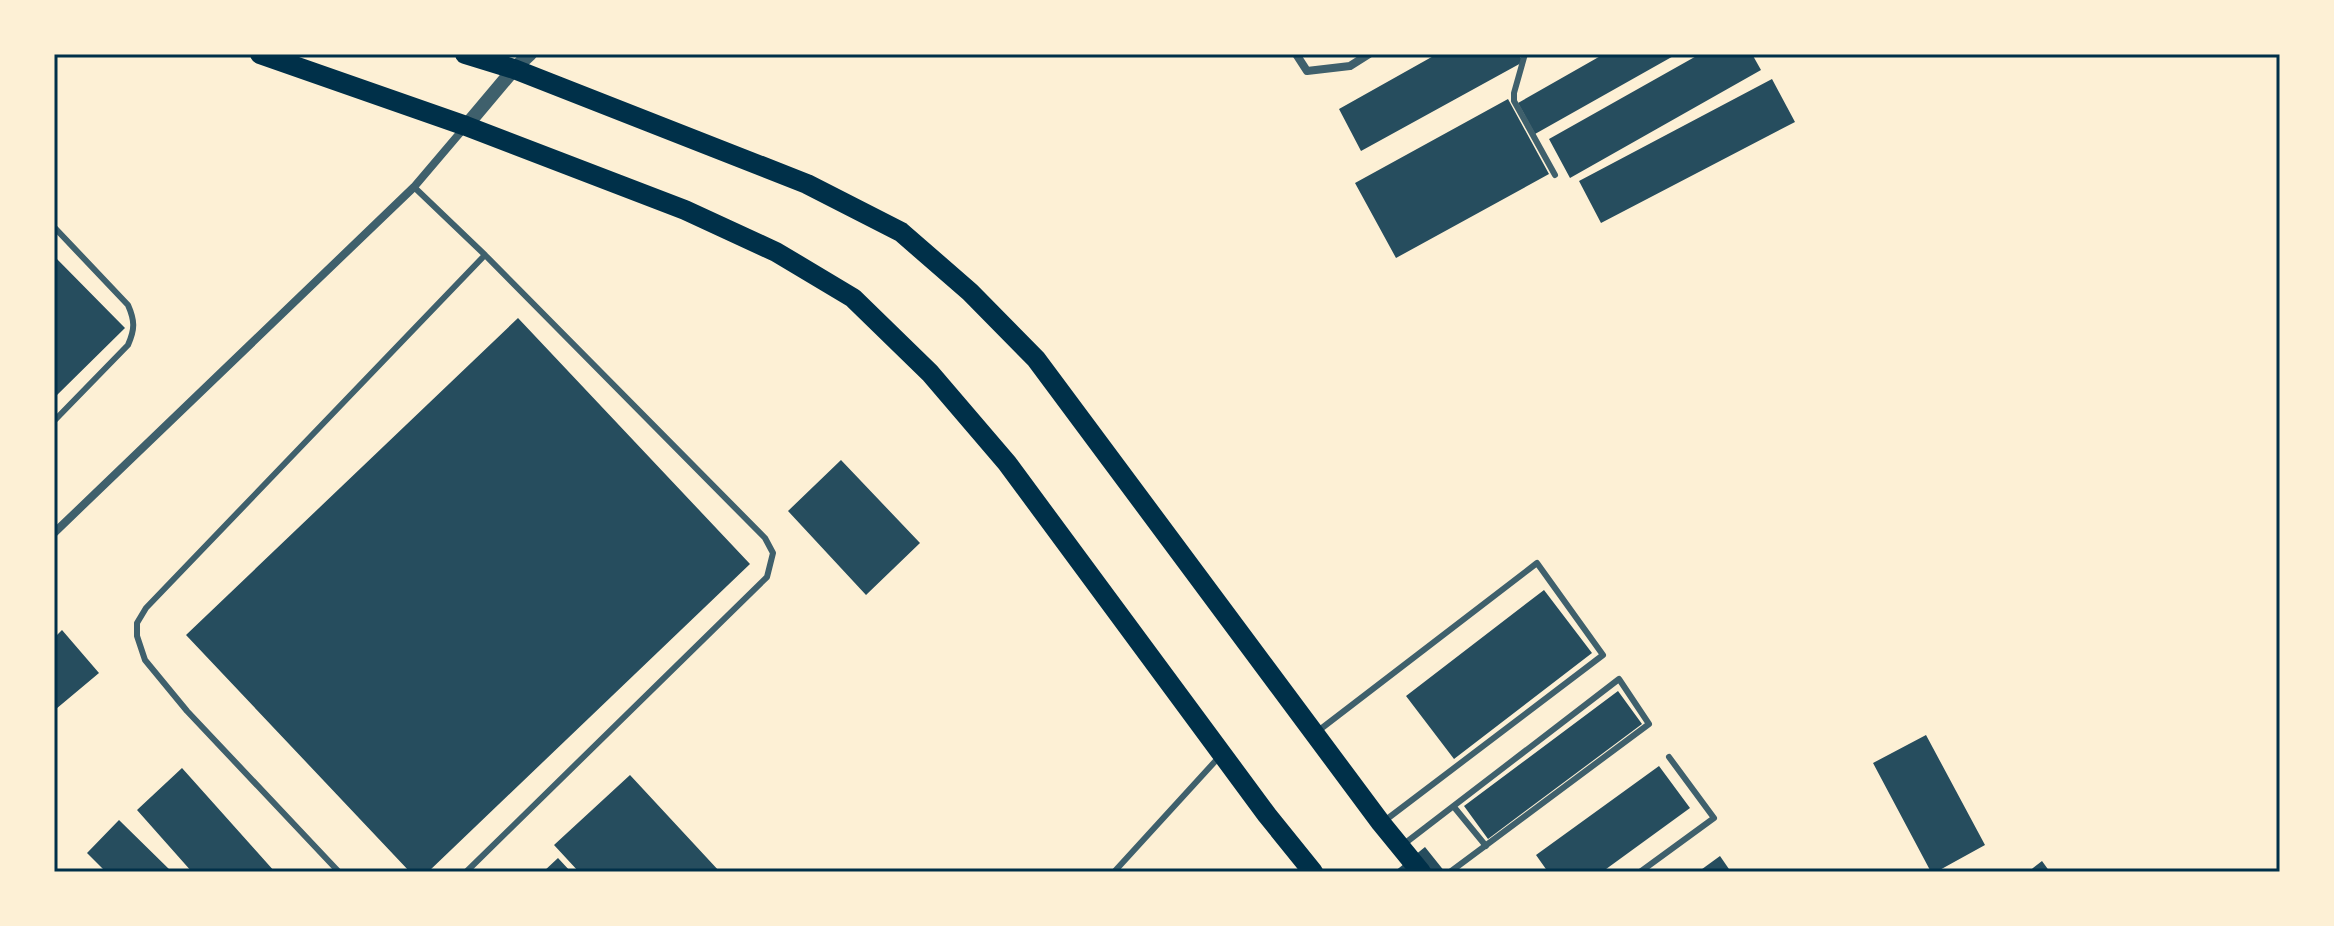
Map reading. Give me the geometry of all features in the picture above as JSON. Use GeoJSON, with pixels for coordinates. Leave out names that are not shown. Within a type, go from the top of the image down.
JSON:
{"type":"FeatureCollection","features":[{"type":"Feature","properties":{"kind":"main road"},"geometry":{"type":"LineString","coordinates":[[260,54],[466,126],[685,210],[776,252],[853,298],[930,373],[1007,463],[1313,872]]}},
{"type":"Feature","properties":{"kind":"main road"},"geometry":{"type":"LineString","coordinates":[[465,54],[514,69],[807,184],[901,232],[970,292],[1036,359],[1381,823],[1421,872]]}},
{"type":"Feature","properties":{"kind":"street"},"geometry":{"type":"LineString","coordinates":[[54,533],[414,187],[530,54]]}},
{"type":"Feature","properties":{"kind":"street"},"geometry":{"type":"LineString","coordinates":[[1296,54],[1307,71],[1350,66],[1369,54]]}},
{"type":"Feature","properties":{"kind":"lane"},"geometry":{"type":"LineString","coordinates":[[1525,54],[1514,101],[1555,175]]}},
{"type":"Feature","properties":{"kind":"lane"},"geometry":{"type":"LineString","coordinates":[[414,187],[765,538],[773,553],[767,577],[466,872]]}},
{"type":"Feature","properties":{"kind":"lane"},"geometry":{"type":"LineString","coordinates":[[54,227],[128,305],[134,319],[134,332],[128,345],[54,421]]}},
{"type":"Feature","properties":{"kind":"lane"},"geometry":{"type":"LineString","coordinates":[[339,872],[187,711],[153,670],[145,660],[137,636],[137,623],[146,608],[485,255]]}},
{"type":"Feature","properties":{"kind":"lane"},"geometry":{"type":"LineString","coordinates":[[1315,734],[1537,563],[1603,655],[1381,823]]}},
{"type":"Feature","properties":{"kind":"lane"},"geometry":{"type":"LineString","coordinates":[[1401,846],[1619,679],[1649,724],[1450,872]]}},
{"type":"Feature","properties":{"kind":"lane"},"geometry":{"type":"LineString","coordinates":[[1114,872],[1222,754]]}},
{"type":"Feature","properties":{"kind":"lane"},"geometry":{"type":"LineString","coordinates":[[1640,872],[1714,818],[1669,757]]}},
{"type":"Feature","properties":{"kind":"lane"},"geometry":{"type":"LineString","coordinates":[[1454,807],[1486,846]]}},
{"type":"Feature","properties":{"kind":"building"},"geometry":{"type":"Polygon","coordinates":[[[1437,54],[1519,54],[1523,62],[1361,151],[1339,109],[1437,54]]]}},
{"type":"Feature","properties":{"kind":"building"},"geometry":{"type":"Polygon","coordinates":[[[1604,54],[1677,54],[1535,134],[1518,103],[1604,54]]]}},
{"type":"Feature","properties":{"kind":"building"},"geometry":{"type":"Polygon","coordinates":[[[1700,54],[1752,54],[1761,70],[1570,178],[1549,139],[1700,54]]]}},
{"type":"Feature","properties":{"kind":"building"},"geometry":{"type":"Polygon","coordinates":[[[1772,79],[1795,122],[1601,223],[1579,181],[1772,79]]]}},
{"type":"Feature","properties":{"kind":"building"},"geometry":{"type":"Polygon","coordinates":[[[1508,99],[1549,174],[1396,258],[1355,183],[1508,99]]]}},
{"type":"Feature","properties":{"kind":"building"},"geometry":{"type":"Polygon","coordinates":[[[54,256],[125,328],[54,398],[54,256]]]}},
{"type":"Feature","properties":{"kind":"building"},"geometry":{"type":"Polygon","coordinates":[[[518,318],[750,564],[428,872],[410,872],[186,635],[518,318]]]}},
{"type":"Feature","properties":{"kind":"building"},"geometry":{"type":"Polygon","coordinates":[[[841,460],[920,543],[866,595],[788,511],[841,460]]]}},
{"type":"Feature","properties":{"kind":"building"},"geometry":{"type":"Polygon","coordinates":[[[1544,590],[1592,653],[1454,759],[1406,696],[1544,590]]]}},
{"type":"Feature","properties":{"kind":"building"},"geometry":{"type":"Polygon","coordinates":[[[62,630],[99,673],[56,709],[54,638],[62,630]]]}},
{"type":"Feature","properties":{"kind":"building"},"geometry":{"type":"Polygon","coordinates":[[[1618,691],[1642,724],[1488,839],[1464,806],[1618,691]]]}},
{"type":"Feature","properties":{"kind":"building"},"geometry":{"type":"Polygon","coordinates":[[[1926,735],[1985,845],[1936,872],[1931,872],[1873,763],[1926,735]]]}},
{"type":"Feature","properties":{"kind":"building"},"geometry":{"type":"Polygon","coordinates":[[[1659,766],[1690,808],[1602,872],[1548,872],[1536,855],[1659,766]]]}},
{"type":"Feature","properties":{"kind":"building"},"geometry":{"type":"Polygon","coordinates":[[[182,768],[275,872],[192,872],[137,810],[182,768]]]}},
{"type":"Feature","properties":{"kind":"building"},"geometry":{"type":"Polygon","coordinates":[[[630,775],[720,872],[579,872],[554,845],[630,775]]]}},
{"type":"Feature","properties":{"kind":"building"},"geometry":{"type":"Polygon","coordinates":[[[119,820],[172,872],[106,872],[87,853],[119,820]]]}},
{"type":"Feature","properties":{"kind":"building"},"geometry":{"type":"Polygon","coordinates":[[[1425,847],[1445,872],[1394,872],[1425,847]]]}},
{"type":"Feature","properties":{"kind":"building"},"geometry":{"type":"Polygon","coordinates":[[[1720,856],[1731,872],[1698,872],[1720,856]]]}},
{"type":"Feature","properties":{"kind":"building"},"geometry":{"type":"Polygon","coordinates":[[[558,858],[571,872],[543,872],[558,858]]]}},
{"type":"Feature","properties":{"kind":"building"},"geometry":{"type":"Polygon","coordinates":[[[2042,861],[2050,872],[2028,872],[2042,861]]]}}]}
